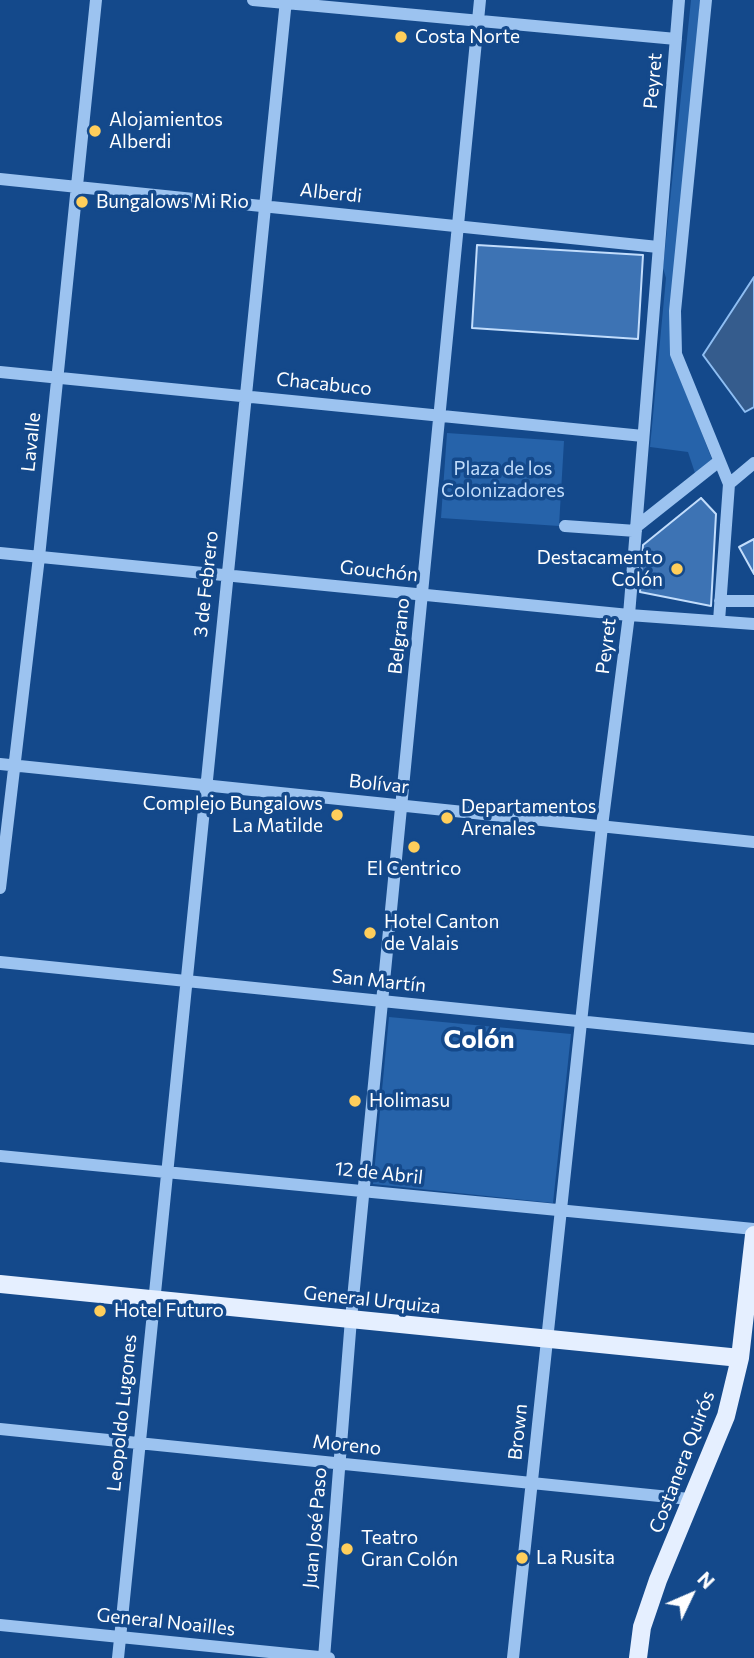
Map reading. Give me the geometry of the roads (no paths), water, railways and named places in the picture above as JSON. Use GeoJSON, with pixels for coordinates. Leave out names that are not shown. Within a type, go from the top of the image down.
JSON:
{"type":"FeatureCollection","features":[{"type":"Feature","properties":{"kind":"main road","name":"Costanera Quirós"},"geometry":{"type":"LineString","coordinates":[[638,1658],[642,1627],[690,1499],[726,1416],[740,1358],[754,1235]]}},
{"type":"Feature","properties":{"kind":"main road","name":"General Urquiza"},"geometry":{"type":"LineString","coordinates":[[0,1284],[740,1358]]}},
{"type":"Feature","properties":{"kind":"street","name":"Lavalle"},"geometry":{"type":"LineString","coordinates":[[0,888],[6,765],[38,557],[74,187],[96,0]]}},
{"type":"Feature","properties":{"kind":"street"},"geometry":{"type":"LineString","coordinates":[[253,0],[676,39]]}},
{"type":"Feature","properties":{"kind":"street","name":"Belgrano"},"geometry":{"type":"LineString","coordinates":[[364,1191],[480,0]]}},
{"type":"Feature","properties":{"kind":"street","name":"Peyret"},"geometry":{"type":"LineString","coordinates":[[561,1210],[602,826],[629,615],[679,0]]}},
{"type":"Feature","properties":{"kind":"street"},"geometry":{"type":"LineString","coordinates":[[706,0],[675,311],[676,354],[729,484],[719,621]]}},
{"type":"Feature","properties":{"kind":"street","name":"3 de Febrero"},"geometry":{"type":"LineString","coordinates":[[164,1172],[286,1]]}},
{"type":"Feature","properties":{"kind":"street","name":"Alberdi"},"geometry":{"type":"LineString","coordinates":[[0,179],[658,247]]}},
{"type":"Feature","properties":{"kind":"street","name":"Chacabuco"},"geometry":{"type":"LineString","coordinates":[[0,372],[643,436]]}},
{"type":"Feature","properties":{"kind":"street"},"geometry":{"type":"LineString","coordinates":[[565,526],[636,529],[718,462]]}},
{"type":"Feature","properties":{"kind":"street"},"geometry":{"type":"LineString","coordinates":[[729,484],[754,463]]}},
{"type":"Feature","properties":{"kind":"street","name":"Gouchón"},"geometry":{"type":"LineString","coordinates":[[0,553],[629,615],[754,624]]}},
{"type":"Feature","properties":{"kind":"street"},"geometry":{"type":"LineString","coordinates":[[720,601],[754,601]]}},
{"type":"Feature","properties":{"kind":"street","name":"Bolívar"},"geometry":{"type":"LineString","coordinates":[[6,765],[754,842]]}},
{"type":"Feature","properties":{"kind":"street","name":"San Martín"},"geometry":{"type":"LineString","coordinates":[[0,962],[754,1039]]}},
{"type":"Feature","properties":{"kind":"street","name":"12 de Abril"},"geometry":{"type":"LineString","coordinates":[[0,1156],[754,1229]]}},
{"type":"Feature","properties":{"kind":"street","name":"Leopoldo Lugones"},"geometry":{"type":"LineString","coordinates":[[118,1658],[164,1172]]}},
{"type":"Feature","properties":{"kind":"street","name":"Juan José Paso"},"geometry":{"type":"LineString","coordinates":[[326,1658],[351,1319],[364,1191]]}},
{"type":"Feature","properties":{"kind":"street","name":"Brown"},"geometry":{"type":"LineString","coordinates":[[513,1658],[561,1210]]}},
{"type":"Feature","properties":{"kind":"street","name":"Moreno"},"geometry":{"type":"LineString","coordinates":[[0,1429],[690,1499]]}},
{"type":"Feature","properties":{"kind":"street","name":"General Noailles"},"geometry":{"type":"LineString","coordinates":[[0,1625],[326,1658]]}},
{"type":"Feature","properties":{"kind":"place","name":"Costa Norte"},"geometry":{"type":"Point","coordinates":[401,37]}},
{"type":"Feature","properties":{"kind":"place","name":"Alojamientos Alberdi"},"geometry":{"type":"Point","coordinates":[95,131]}},
{"type":"Feature","properties":{"kind":"place","name":"Bungalows Mi Rio"},"geometry":{"type":"Point","coordinates":[82,202]}},
{"type":"Feature","properties":{"kind":"place","name":"Destacamento Colón"},"geometry":{"type":"Point","coordinates":[677,569]}},
{"type":"Feature","properties":{"kind":"place","name":"Complejo Bungalows La Matilde"},"geometry":{"type":"Point","coordinates":[337,815]}},
{"type":"Feature","properties":{"kind":"place","name":"Departamentos Arenales"},"geometry":{"type":"Point","coordinates":[447,818]}},
{"type":"Feature","properties":{"kind":"place","name":"El Centrico"},"geometry":{"type":"Point","coordinates":[414,847]}},
{"type":"Feature","properties":{"kind":"place","name":"Hotel Canton de Valais"},"geometry":{"type":"Point","coordinates":[370,933]}},
{"type":"Feature","properties":{"kind":"place","name":"Holimasu"},"geometry":{"type":"Point","coordinates":[355,1101]}},
{"type":"Feature","properties":{"kind":"place","name":"Hotel Futuro"},"geometry":{"type":"Point","coordinates":[100,1311]}},
{"type":"Feature","properties":{"kind":"place","name":"Teatro Gran Colón"},"geometry":{"type":"Point","coordinates":[347,1549]}},
{"type":"Feature","properties":{"kind":"place","name":"La Rusita"},"geometry":{"type":"Point","coordinates":[522,1558]}},
{"type":"Feature","properties":{"kind":"district","name":"Colón"},"geometry":{"type":"Point","coordinates":[479,1039]}},
{"type":"Feature","properties":{"kind":"park label","name":"Plaza de los Colonizadores"},"geometry":{"type":"Point","coordinates":[503,480]}}]}
